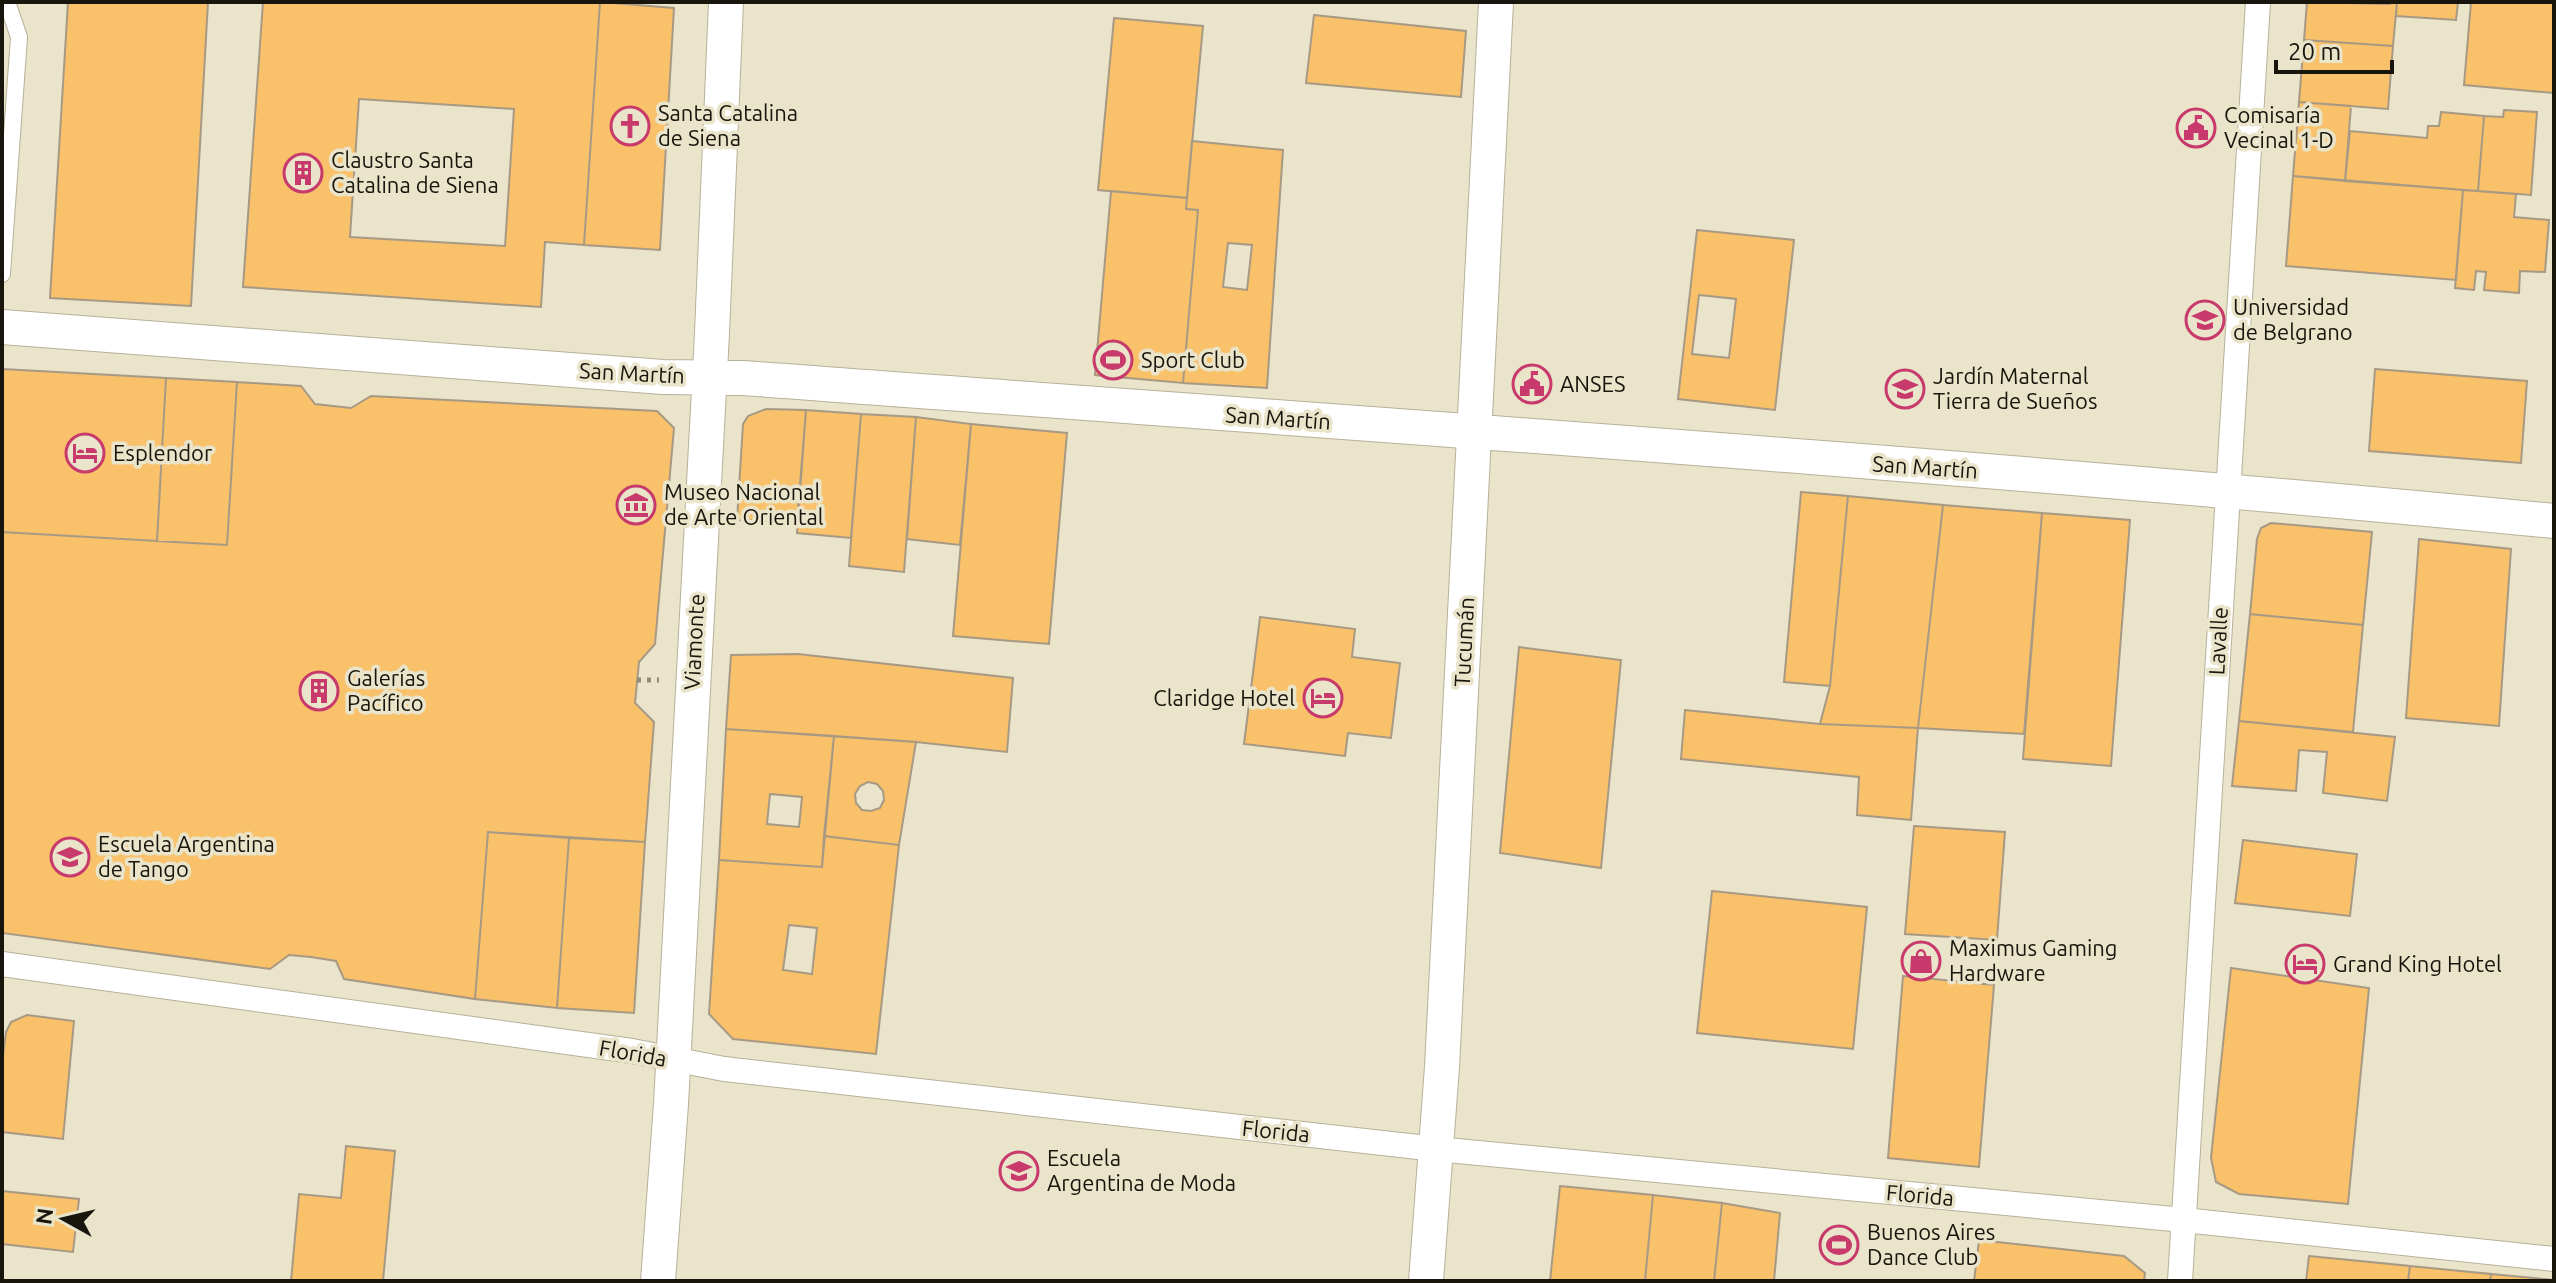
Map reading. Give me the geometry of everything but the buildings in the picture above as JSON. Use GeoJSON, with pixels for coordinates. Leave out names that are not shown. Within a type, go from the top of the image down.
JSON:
{"type":"FeatureCollection","features":[{"type":"Feature","properties":{"kind":"street","name":"Viamonte"},"geometry":{"type":"LineString","coordinates":[[658,1281],[673,1060],[726,2]]}},
{"type":"Feature","properties":{"kind":"street","name":"Tucumán"},"geometry":{"type":"LineString","coordinates":[[1426,1281],[1436,1149],[1496,2]]}},
{"type":"Feature","properties":{"kind":"street","name":"Lavalle"},"geometry":{"type":"LineString","coordinates":[[2180,1281],[2258,2]]}},
{"type":"Feature","properties":{"kind":"street","name":"San Martín"},"geometry":{"type":"LineString","coordinates":[[2,327],[647,376],[743,378],[1474,432],[2227,490],[2554,521]]}},
{"type":"Feature","properties":{"kind":"street","name":"Florida"},"geometry":{"type":"LineString","coordinates":[[2,964],[632,1051],[724,1069],[1436,1149],[2184,1220],[2554,1259]]}},
{"type":"Feature","properties":{"kind":"lane"},"geometry":{"type":"LineString","coordinates":[[2,274],[19,37],[7,2]]}},
{"type":"Feature","properties":{"kind":"place","name":"Santa Catalina de Siena"},"geometry":{"type":"Point","coordinates":[630,126]}},
{"type":"Feature","properties":{"kind":"place","name":"Comisaría Vecinal 1-D"},"geometry":{"type":"Point","coordinates":[2196,128]}},
{"type":"Feature","properties":{"kind":"place","name":"Claustro Santa Catalina de Siena"},"geometry":{"type":"Point","coordinates":[303,173]}},
{"type":"Feature","properties":{"kind":"place","name":"Universidad de Belgrano"},"geometry":{"type":"Point","coordinates":[2205,320]}},
{"type":"Feature","properties":{"kind":"place","name":"Sport Club"},"geometry":{"type":"Point","coordinates":[1113,360]}},
{"type":"Feature","properties":{"kind":"place","name":"ANSES"},"geometry":{"type":"Point","coordinates":[1532,384]}},
{"type":"Feature","properties":{"kind":"place","name":"Jardín Maternal Tierra de Sueños"},"geometry":{"type":"Point","coordinates":[1905,389]}},
{"type":"Feature","properties":{"kind":"place","name":"Esplendor"},"geometry":{"type":"Point","coordinates":[85,453]}},
{"type":"Feature","properties":{"kind":"place","name":"Museo Nacional de Arte Oriental"},"geometry":{"type":"Point","coordinates":[636,505]}},
{"type":"Feature","properties":{"kind":"place","name":"Galerías Pacífico"},"geometry":{"type":"Point","coordinates":[319,691]}},
{"type":"Feature","properties":{"kind":"place","name":"Claridge Hotel"},"geometry":{"type":"Point","coordinates":[1323,698]}},
{"type":"Feature","properties":{"kind":"place","name":"Escuela Argentina de Tango"},"geometry":{"type":"Point","coordinates":[70,857]}},
{"type":"Feature","properties":{"kind":"place","name":"Maximus Gaming Hardware"},"geometry":{"type":"Point","coordinates":[1921,961]}},
{"type":"Feature","properties":{"kind":"place","name":"Grand King Hotel"},"geometry":{"type":"Point","coordinates":[2305,964]}},
{"type":"Feature","properties":{"kind":"place","name":"Escuela Argentina de Moda"},"geometry":{"type":"Point","coordinates":[1019,1171]}},
{"type":"Feature","properties":{"kind":"place","name":"Buenos Aires Dance Club"},"geometry":{"type":"Point","coordinates":[1839,1245]}}]}
